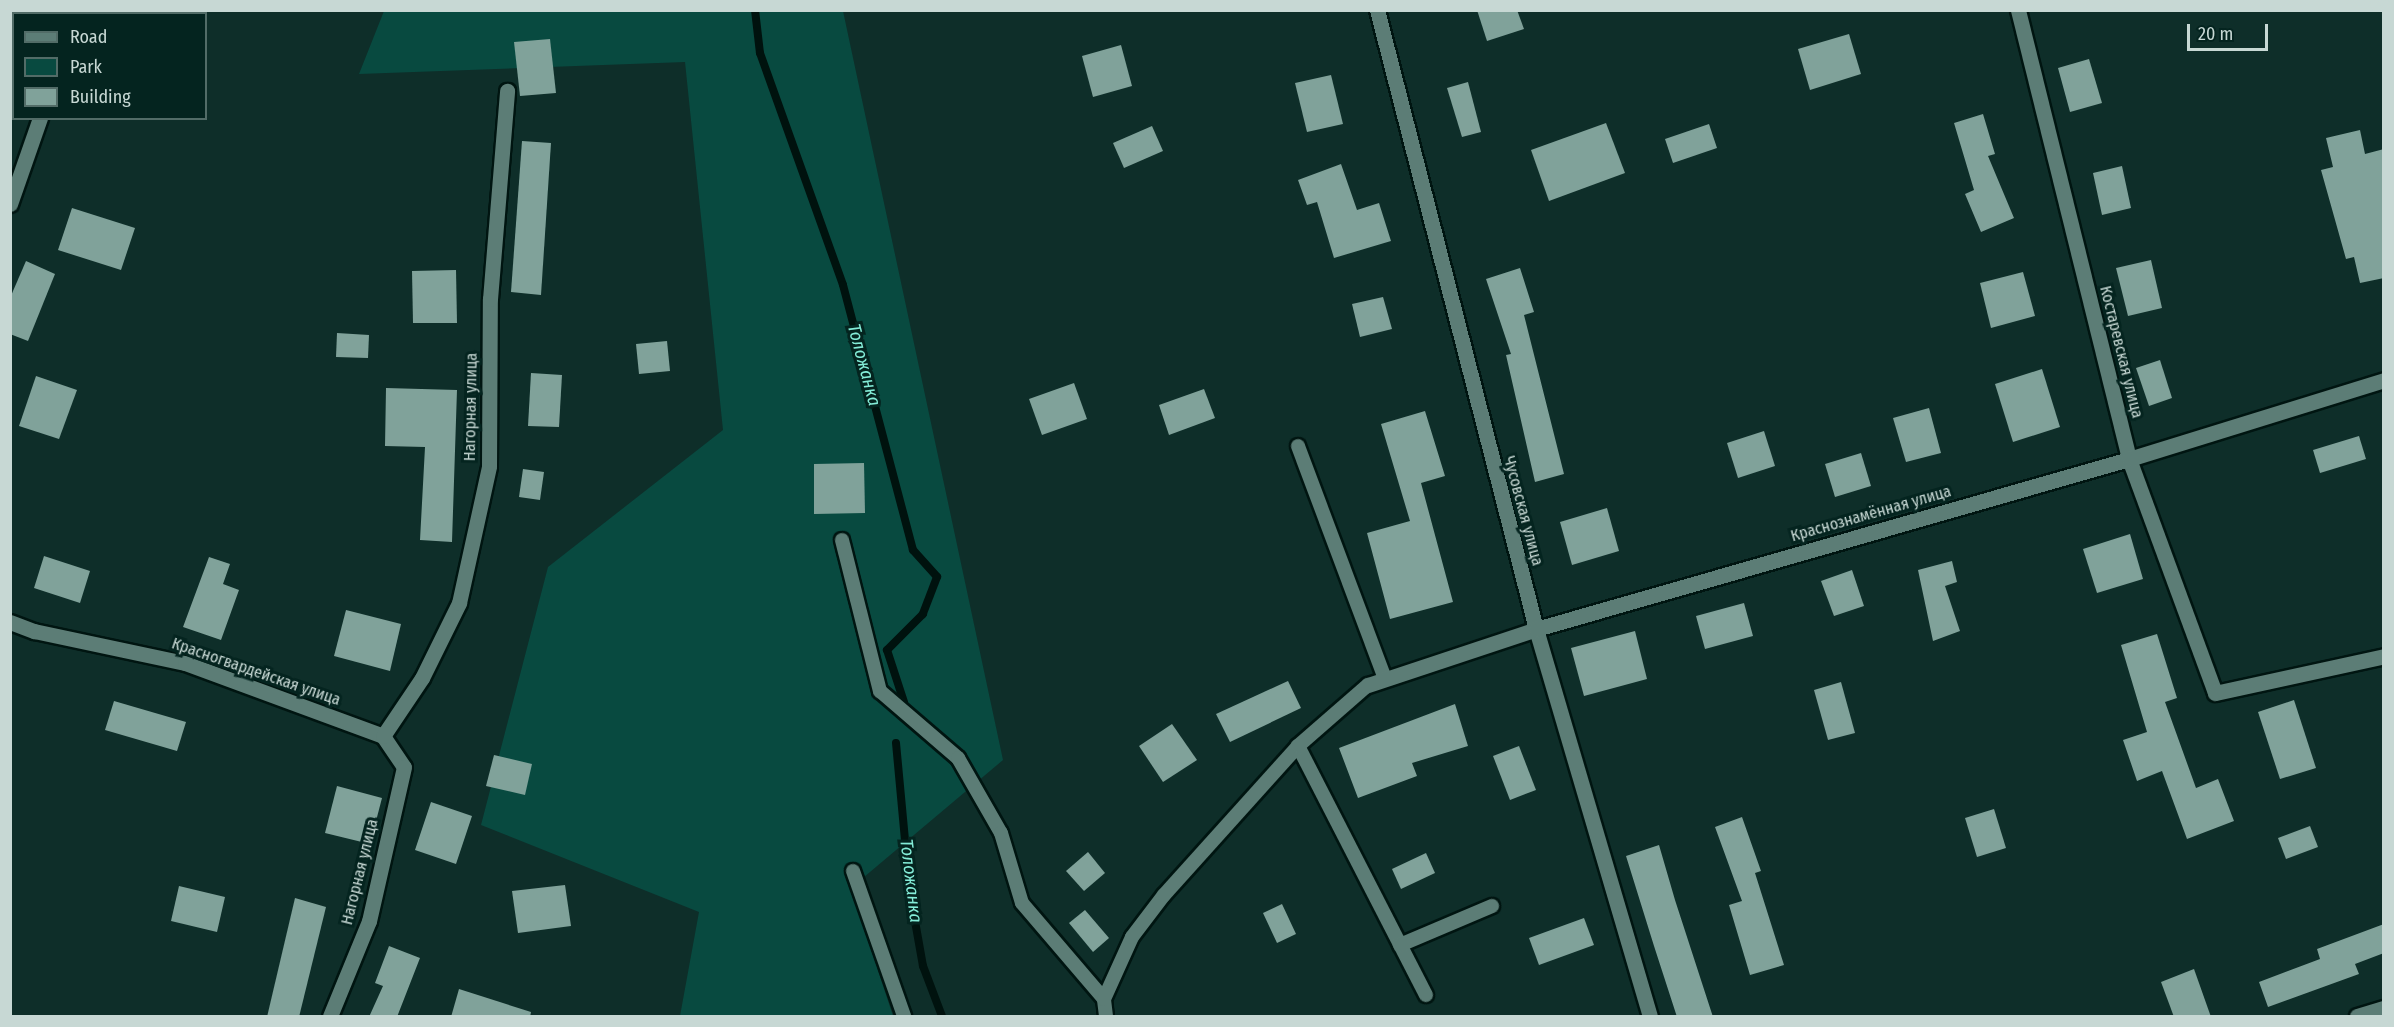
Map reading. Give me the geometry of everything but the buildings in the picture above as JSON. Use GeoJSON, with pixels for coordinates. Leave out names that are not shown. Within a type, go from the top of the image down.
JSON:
{"type":"FeatureCollection","features":[{"type":"Feature","properties":{"kind":"street","name":"Чусовская улица"},"geometry":{"type":"LineString","coordinates":[[1377,10],[1536,629],[1650,1017]]}},
{"type":"Feature","properties":{"kind":"street","name":"Костаревская улица"},"geometry":{"type":"LineString","coordinates":[[2018,10],[2129,459],[2215,693],[2384,656]]}},
{"type":"Feature","properties":{"kind":"street","name":"Нагорная улица"},"geometry":{"type":"LineString","coordinates":[[330,1017],[369,921],[404,767],[383,736],[422,678],[459,603],[489,466],[490,299],[507,91]]}},
{"type":"Feature","properties":{"kind":"street"},"geometry":{"type":"LineString","coordinates":[[10,204],[39,120]]}},
{"type":"Feature","properties":{"kind":"street","name":"Краснознамённая улица"},"geometry":{"type":"LineString","coordinates":[[1368,685],[1536,629],[2129,459],[2384,380]]}},
{"type":"Feature","properties":{"kind":"street","name":"Красногвардейская улица"},"geometry":{"type":"LineString","coordinates":[[10,622],[34,631],[185,663],[383,736]]}},
{"type":"Feature","properties":{"kind":"street"},"geometry":{"type":"LineString","coordinates":[[2358,1017],[2384,1008]]}},
{"type":"Feature","properties":{"kind":"lane"},"geometry":{"type":"LineString","coordinates":[[1298,446],[1385,680]]}},
{"type":"Feature","properties":{"kind":"lane"},"geometry":{"type":"LineString","coordinates":[[842,540],[880,691],[958,758],[1001,833],[1022,903],[1104,999]]}},
{"type":"Feature","properties":{"kind":"lane"},"geometry":{"type":"LineString","coordinates":[[1106,1017],[1104,999],[1132,937],[1298,746],[1368,685]]}},
{"type":"Feature","properties":{"kind":"lane"},"geometry":{"type":"LineString","coordinates":[[1298,746],[1426,995]]}},
{"type":"Feature","properties":{"kind":"lane"},"geometry":{"type":"LineString","coordinates":[[853,871],[904,1017]]}},
{"type":"Feature","properties":{"kind":"lane"},"geometry":{"type":"LineString","coordinates":[[1400,945],[1492,906]]}},
{"type":"Feature","properties":{"kind":"green space"},"geometry":{"type":"Polygon","coordinates":[[[384,11],[843,11],[1003,760],[851,888],[893,1016],[680,1016],[699,912],[481,825],[548,567],[723,430],[685,62],[359,74],[384,11]]]}},
{"type":"Feature","properties":{"kind":"waterway","name":"Толожанка"},"geometry":{"type":"LineString","coordinates":[[755,10],[760,53],[843,285],[913,550],[937,577],[923,614],[887,650],[904,702]]}},
{"type":"Feature","properties":{"kind":"waterway","name":"Толожанка"},"geometry":{"type":"LineString","coordinates":[[896,743],[910,893],[923,966],[942,1016]]}}]}
